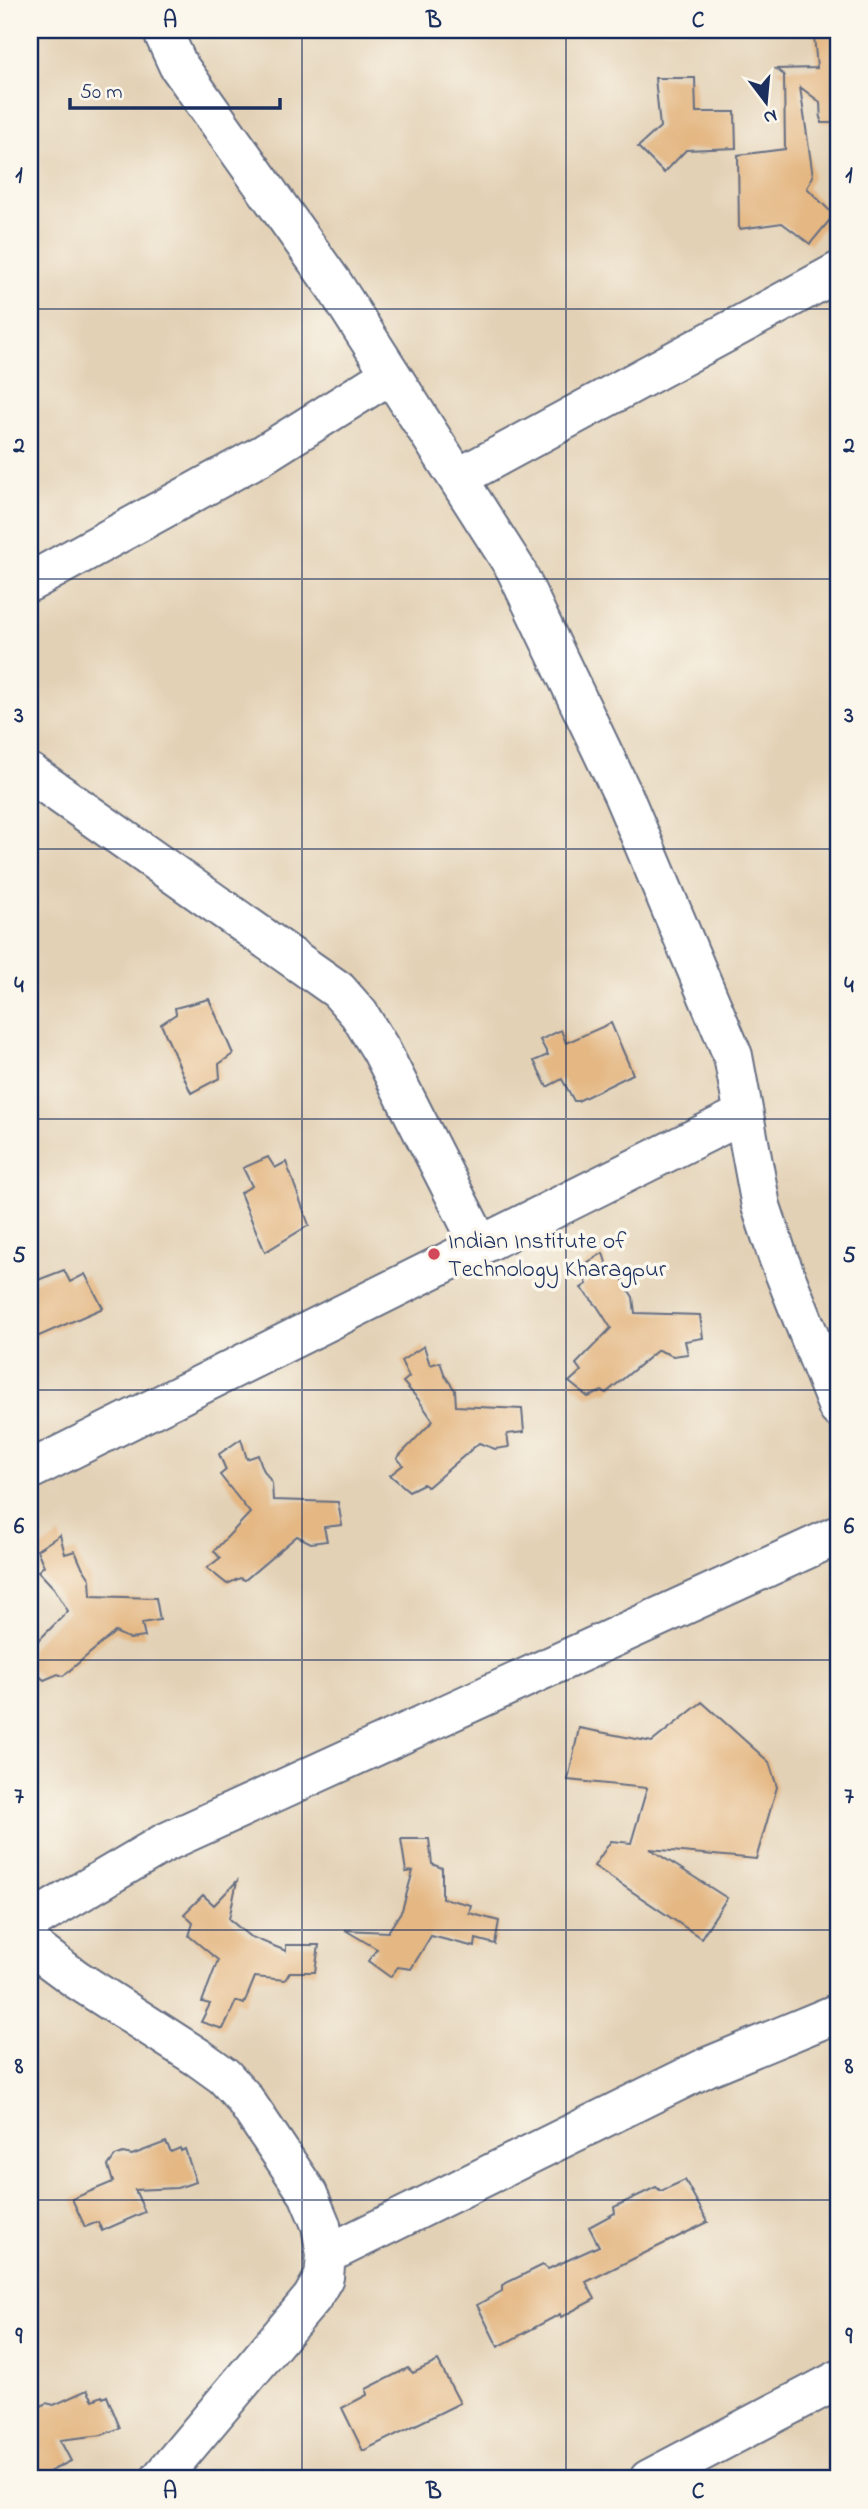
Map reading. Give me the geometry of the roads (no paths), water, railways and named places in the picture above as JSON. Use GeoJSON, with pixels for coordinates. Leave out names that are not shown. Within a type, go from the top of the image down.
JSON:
{"type":"FeatureCollection","features":[{"type":"Feature","properties":{"kind":"street"},"geometry":{"type":"LineString","coordinates":[[162,30],[178,65],[326,274],[515,568],[623,795],[733,1056],[761,1206],[778,1257],[838,1408]]}},
{"type":"Feature","properties":{"kind":"street"},"geometry":{"type":"LineString","coordinates":[[458,478],[838,272]]}},
{"type":"Feature","properties":{"kind":"street"},"geometry":{"type":"LineString","coordinates":[[30,582],[262,455],[391,374]]}},
{"type":"Feature","properties":{"kind":"street"},"geometry":{"type":"LineString","coordinates":[[30,772],[338,990],[359,1014],[381,1050],[480,1245]]}},
{"type":"Feature","properties":{"kind":"street"},"geometry":{"type":"LineString","coordinates":[[30,1470],[744,1114]]}},
{"type":"Feature","properties":{"kind":"street"},"geometry":{"type":"LineString","coordinates":[[30,1922],[164,1843],[838,1535]]}},
{"type":"Feature","properties":{"kind":"street"},"geometry":{"type":"LineString","coordinates":[[30,1945],[76,1979],[223,2076],[243,2097],[308,2194],[321,2225],[326,2255],[324,2277],[312,2298],[160,2479]]}},
{"type":"Feature","properties":{"kind":"street"},"geometry":{"type":"LineString","coordinates":[[326,2255],[707,2067],[838,2012]]}},
{"type":"Feature","properties":{"kind":"street"},"geometry":{"type":"LineString","coordinates":[[649,2479],[838,2380]]}},
{"type":"Feature","properties":{"kind":"place","name":"Indian Institute of Technology Kharagpur"},"geometry":{"type":"Point","coordinates":[434,1254]}}]}
